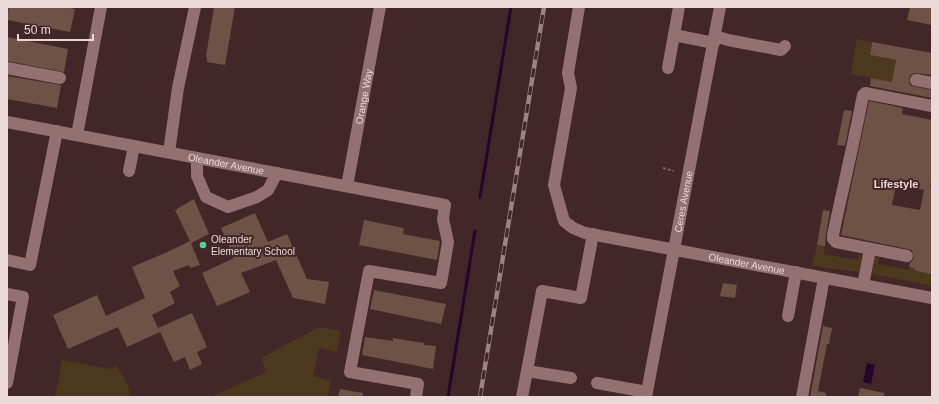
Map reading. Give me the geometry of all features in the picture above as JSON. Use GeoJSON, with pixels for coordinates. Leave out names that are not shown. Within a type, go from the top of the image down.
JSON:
{"type":"FeatureCollection","features":[{"type":"Feature","properties":{"kind":"street"},"geometry":{"type":"LineString","coordinates":[[77,135],[101,7]]}},
{"type":"Feature","properties":{"kind":"street"},"geometry":{"type":"LineString","coordinates":[[169,152],[178,88],[195,7]]}},
{"type":"Feature","properties":{"kind":"street","name":"Orange Way"},"geometry":{"type":"LineString","coordinates":[[347,186],[380,7]]}},
{"type":"Feature","properties":{"kind":"street","name":"Oleander Avenue"},"geometry":{"type":"LineString","coordinates":[[579,7],[568,73],[571,88],[554,185],[564,221],[573,228],[585,233],[932,298]]}},
{"type":"Feature","properties":{"kind":"street"},"geometry":{"type":"LineString","coordinates":[[668,68],[680,7]]}},
{"type":"Feature","properties":{"kind":"street","name":"Ceres Avenue"},"geometry":{"type":"LineString","coordinates":[[646,395],[720,7]]}},
{"type":"Feature","properties":{"kind":"street"},"geometry":{"type":"LineString","coordinates":[[674,34],[728,40],[781,50],[785,46]]}},
{"type":"Feature","properties":{"kind":"street"},"geometry":{"type":"LineString","coordinates":[[7,68],[60,78]]}},
{"type":"Feature","properties":{"kind":"street"},"geometry":{"type":"LineString","coordinates":[[916,80],[932,83]]}},
{"type":"Feature","properties":{"kind":"street"},"geometry":{"type":"LineString","coordinates":[[907,256],[836,242],[833,239],[849,156],[854,144],[863,95],[865,93],[932,106]]}},
{"type":"Feature","properties":{"kind":"street","name":"Oleander Avenue"},"geometry":{"type":"LineString","coordinates":[[7,122],[445,205],[443,219],[448,242],[441,283],[369,270],[350,372],[418,384],[416,397]]}},
{"type":"Feature","properties":{"kind":"street"},"geometry":{"type":"LineString","coordinates":[[7,260],[30,265],[57,131]]}},
{"type":"Feature","properties":{"kind":"street"},"geometry":{"type":"LineString","coordinates":[[129,171],[134,146]]}},
{"type":"Feature","properties":{"kind":"street"},"geometry":{"type":"LineString","coordinates":[[197,158],[197,176],[206,196],[228,207],[256,197],[268,190],[276,173]]}},
{"type":"Feature","properties":{"kind":"street"},"geometry":{"type":"LineString","coordinates":[[522,397],[542,291],[581,298],[594,234]]}},
{"type":"Feature","properties":{"kind":"street"},"geometry":{"type":"LineString","coordinates":[[863,285],[870,249]]}},
{"type":"Feature","properties":{"kind":"street"},"geometry":{"type":"LineString","coordinates":[[788,316],[796,272]]}},
{"type":"Feature","properties":{"kind":"street"},"geometry":{"type":"LineString","coordinates":[[802,397],[824,278]]}},
{"type":"Feature","properties":{"kind":"street"},"geometry":{"type":"LineString","coordinates":[[7,294],[23,297],[7,383]]}},
{"type":"Feature","properties":{"kind":"street"},"geometry":{"type":"LineString","coordinates":[[527,371],[571,378]]}},
{"type":"Feature","properties":{"kind":"street"},"geometry":{"type":"LineString","coordinates":[[597,383],[646,395]]}},
{"type":"Feature","properties":{"kind":"path"},"geometry":{"type":"LineString","coordinates":[[663,168],[674,171]]}},
{"type":"Feature","properties":{"kind":"shaded area"},"geometry":{"type":"Polygon","coordinates":[[[857,39],[872,42],[870,55],[896,60],[895,68],[919,58],[913,86],[851,74],[857,39]]]}},
{"type":"Feature","properties":{"kind":"shaded area"},"geometry":{"type":"Polygon","coordinates":[[[817,245],[825,246],[824,254],[857,260],[859,254],[862,255],[859,272],[812,266],[817,245]]]}},
{"type":"Feature","properties":{"kind":"shaded area"},"geometry":{"type":"Polygon","coordinates":[[[874,257],[879,258],[878,264],[908,270],[909,267],[914,268],[914,270],[932,271],[932,286],[872,274],[874,257]]]}},
{"type":"Feature","properties":{"kind":"shaded area"},"geometry":{"type":"Polygon","coordinates":[[[319,327],[341,331],[337,352],[319,348],[313,376],[331,381],[328,397],[211,397],[266,372],[261,358],[319,327]]]}},
{"type":"Feature","properties":{"kind":"shaded area"},"geometry":{"type":"Polygon","coordinates":[[[62,360],[110,369],[116,365],[128,385],[130,397],[55,397],[62,360]]]}},
{"type":"Feature","properties":{"kind":"shaded area"},"geometry":{"type":"Polygon","coordinates":[[[867,363],[875,365],[871,384],[863,382],[867,363]]]}},
{"type":"Feature","properties":{"kind":"building"},"geometry":{"type":"Polygon","coordinates":[[[9,7],[64,7],[75,9],[70,32],[7,20],[9,7]]]}},
{"type":"Feature","properties":{"kind":"building"},"geometry":{"type":"Polygon","coordinates":[[[214,7],[235,7],[225,65],[207,62],[206,56],[214,7]]]}},
{"type":"Feature","properties":{"kind":"building"},"geometry":{"type":"Polygon","coordinates":[[[910,7],[932,7],[932,25],[907,20],[910,7]]]}},
{"type":"Feature","properties":{"kind":"building"},"geometry":{"type":"Polygon","coordinates":[[[7,37],[68,49],[64,72],[7,61],[7,37]]]}},
{"type":"Feature","properties":{"kind":"building"},"geometry":{"type":"Polygon","coordinates":[[[872,42],[932,53],[932,75],[914,73],[910,75],[909,83],[911,86],[932,90],[932,98],[870,86],[871,78],[892,82],[896,60],[870,55],[872,42]]]}},
{"type":"Feature","properties":{"kind":"building"},"geometry":{"type":"Polygon","coordinates":[[[7,76],[61,85],[57,108],[7,99],[7,76]]]}},
{"type":"Feature","properties":{"kind":"building"},"geometry":{"type":"Polygon","coordinates":[[[869,101],[903,108],[902,114],[932,120],[932,179],[930,187],[932,187],[932,271],[930,274],[914,270],[914,268],[909,267],[914,258],[912,250],[841,235],[869,101]],[[896,185],[892,205],[920,210],[924,190],[896,185]]]}},
{"type":"Feature","properties":{"kind":"building"},"geometry":{"type":"Polygon","coordinates":[[[844,110],[852,111],[845,146],[837,145],[844,110]]]}},
{"type":"Feature","properties":{"kind":"building"},"geometry":{"type":"Polygon","coordinates":[[[194,199],[209,234],[191,243],[200,265],[190,268],[189,265],[173,271],[180,286],[170,292],[175,303],[152,315],[158,328],[192,313],[207,347],[197,352],[202,364],[190,370],[185,357],[174,362],[160,332],[127,347],[118,327],[68,349],[53,315],[97,295],[106,316],[145,298],[132,267],[190,241],[175,210],[194,199]]]}},
{"type":"Feature","properties":{"kind":"building"},"geometry":{"type":"Polygon","coordinates":[[[823,210],[830,211],[825,246],[817,245],[823,210]]]}},
{"type":"Feature","properties":{"kind":"building"},"geometry":{"type":"Polygon","coordinates":[[[255,213],[268,242],[287,234],[307,279],[329,282],[325,304],[293,298],[276,260],[241,273],[250,292],[217,306],[202,273],[234,258],[221,228],[255,213]]]}},
{"type":"Feature","properties":{"kind":"building"},"geometry":{"type":"Polygon","coordinates":[[[364,220],[404,228],[403,234],[440,241],[437,260],[359,245],[364,220]]]}},
{"type":"Feature","properties":{"kind":"building"},"geometry":{"type":"Polygon","coordinates":[[[723,283],[737,285],[735,298],[720,296],[723,283]]]}},
{"type":"Feature","properties":{"kind":"building"},"geometry":{"type":"Polygon","coordinates":[[[374,290],[446,304],[441,324],[370,309],[374,290]]]}},
{"type":"Feature","properties":{"kind":"building"},"geometry":{"type":"Polygon","coordinates":[[[823,326],[832,328],[829,344],[827,344],[818,391],[826,393],[826,397],[810,397],[823,326]]]}},
{"type":"Feature","properties":{"kind":"building"},"geometry":{"type":"Polygon","coordinates":[[[365,337],[393,341],[393,338],[424,343],[424,345],[436,346],[433,369],[362,355],[365,337]]]}},
{"type":"Feature","properties":{"kind":"building"},"geometry":{"type":"Polygon","coordinates":[[[860,388],[884,393],[884,397],[858,397],[860,388]]]}},
{"type":"Feature","properties":{"kind":"building"},"geometry":{"type":"Polygon","coordinates":[[[340,389],[363,393],[363,397],[338,397],[340,389]]]}},
{"type":"Feature","properties":{"kind":"waterway"},"geometry":{"type":"LineString","coordinates":[[480,197],[511,7]]}},
{"type":"Feature","properties":{"kind":"waterway"},"geometry":{"type":"LineString","coordinates":[[448,397],[475,231]]}},
{"type":"Feature","properties":{"kind":"railway"},"geometry":{"type":"LineString","coordinates":[[480,397],[544,7]]}},
{"type":"Feature","properties":{"kind":"place","name":"Oleander Elementary School"},"geometry":{"type":"Point","coordinates":[203,245]}},
{"type":"Feature","properties":{"kind":"district","name":"Lifestyle"},"geometry":{"type":"Point","coordinates":[896,184]}}]}
